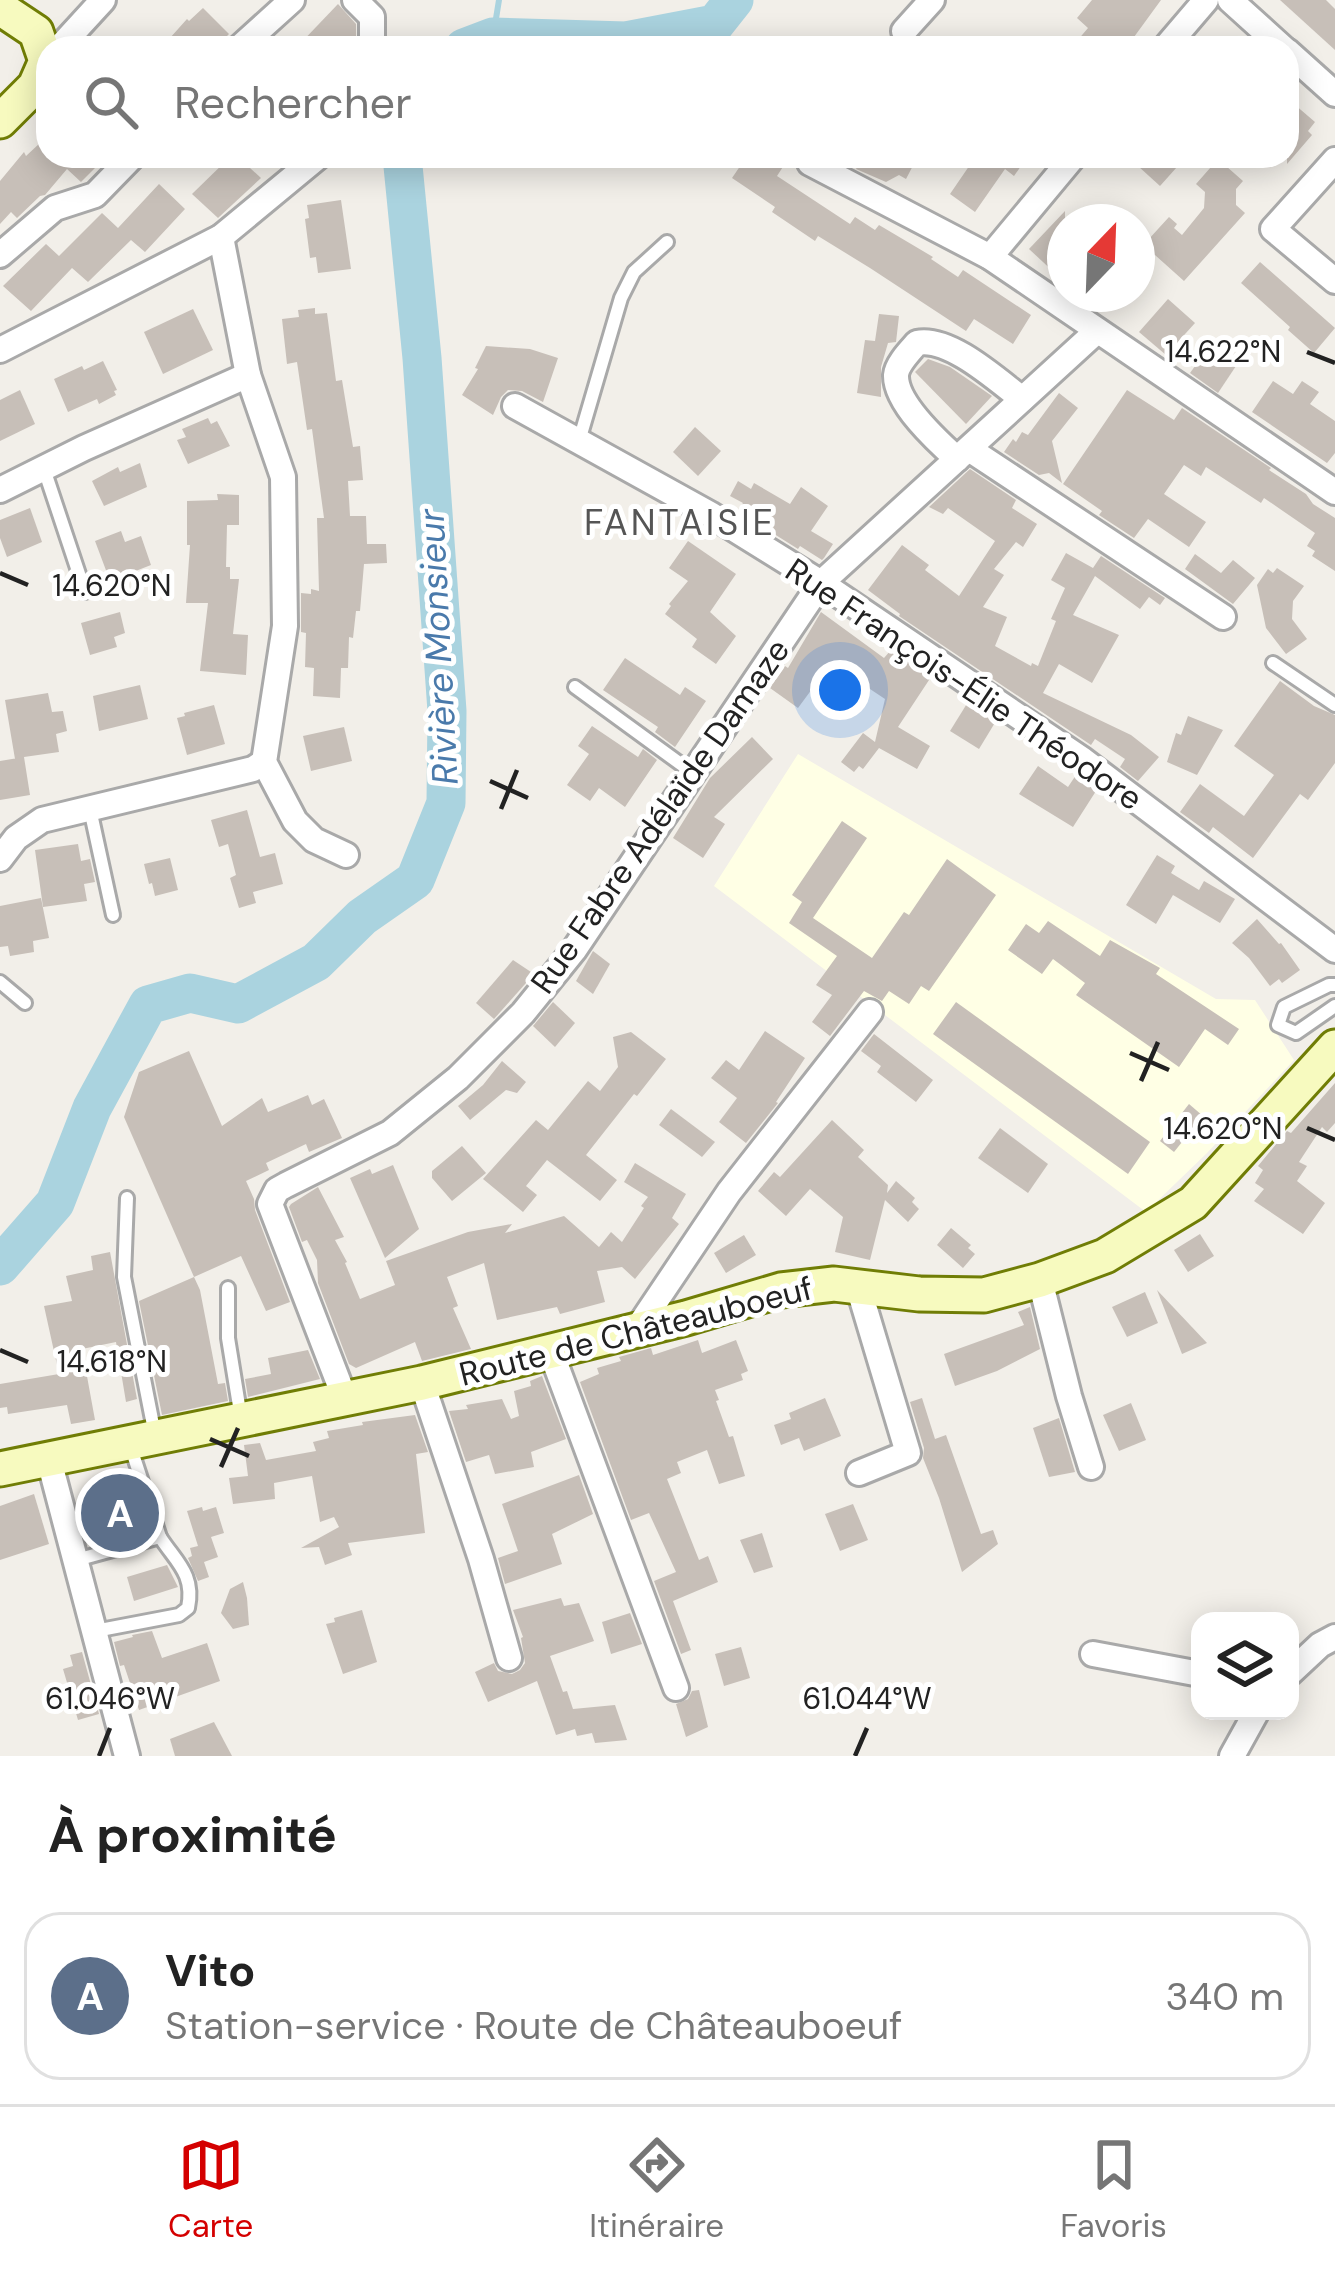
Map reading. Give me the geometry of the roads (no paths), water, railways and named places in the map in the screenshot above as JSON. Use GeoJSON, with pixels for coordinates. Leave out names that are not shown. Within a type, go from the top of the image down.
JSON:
{"type":"FeatureCollection","features":[{"type":"Feature","properties":{"kind":"main road"},"geometry":{"type":"LineString","coordinates":[[0,8],[38,36]]}},
{"type":"Feature","properties":{"kind":"main road"},"geometry":{"type":"LineString","coordinates":[[0,122],[36,84]]}},
{"type":"Feature","properties":{"kind":"main road","name":"Route de Châteauboeuf"},"geometry":{"type":"LineString","coordinates":[[0,1468],[422,1383],[781,1290],[834,1284],[920,1294],[984,1295],[1040,1280],[1105,1256],[1192,1203],[1335,1047]]}},
{"type":"Feature","properties":{"kind":"street"},"geometry":{"type":"LineString","coordinates":[[70,36],[104,0]]}},
{"type":"Feature","properties":{"kind":"street"},"geometry":{"type":"LineString","coordinates":[[252,36],[292,0]]}},
{"type":"Feature","properties":{"kind":"street"},"geometry":{"type":"LineString","coordinates":[[355,0],[372,17],[372,36]]}},
{"type":"Feature","properties":{"kind":"street"},"geometry":{"type":"LineString","coordinates":[[904,31],[932,0]]}},
{"type":"Feature","properties":{"kind":"street"},"geometry":{"type":"LineString","coordinates":[[1175,36],[1206,0]]}},
{"type":"Feature","properties":{"kind":"street"},"geometry":{"type":"LineString","coordinates":[[1230,0],[1270,36]]}},
{"type":"Feature","properties":{"kind":"street"},"geometry":{"type":"LineString","coordinates":[[1299,62],[1335,94]]}},
{"type":"Feature","properties":{"kind":"street"},"geometry":{"type":"LineString","coordinates":[[1335,160],[1273,229],[1335,281]]}},
{"type":"Feature","properties":{"kind":"street"},"geometry":{"type":"LineString","coordinates":[[0,255],[55,208],[94,194],[121,168]]}},
{"type":"Feature","properties":{"kind":"street"},"geometry":{"type":"LineString","coordinates":[[0,350],[221,237],[304,168]]}},
{"type":"Feature","properties":{"kind":"street"},"geometry":{"type":"LineString","coordinates":[[820,168],[990,256],[1335,492]]}},
{"type":"Feature","properties":{"kind":"street"},"geometry":{"type":"LineString","coordinates":[[990,256],[1065,168]]}},
{"type":"Feature","properties":{"kind":"street"},"geometry":{"type":"LineString","coordinates":[[221,237],[248,375],[283,477],[285,626],[264,762],[295,821],[314,840],[346,855]]}},
{"type":"Feature","properties":{"kind":"street","name":"Rue Fabre Adélaïde Damaze"},"geometry":{"type":"LineString","coordinates":[[345,1399],[269,1204],[272,1196],[390,1133],[458,1078],[523,1013],[574,950],[821,584],[1097,331]]}},
{"type":"Feature","properties":{"kind":"street"},"geometry":{"type":"LineString","coordinates":[[1022,400],[969,359],[928,341],[917,343],[897,372],[909,407],[926,430],[1223,617]]}},
{"type":"Feature","properties":{"kind":"street"},"geometry":{"type":"LineString","coordinates":[[0,490],[248,375]]}},
{"type":"Feature","properties":{"kind":"street","name":"Rue François-Élie Théodore"},"geometry":{"type":"LineString","coordinates":[[515,406],[710,514],[821,584],[1084,760],[1335,950]]}},
{"type":"Feature","properties":{"kind":"street"},"geometry":{"type":"LineString","coordinates":[[0,859],[16,838],[42,820],[253,769],[264,762]]}},
{"type":"Feature","properties":{"kind":"street"},"geometry":{"type":"LineString","coordinates":[[637,1329],[729,1192],[870,1012]]}},
{"type":"Feature","properties":{"kind":"street"},"geometry":{"type":"LineString","coordinates":[[1040,1280],[1091,1467]]}},
{"type":"Feature","properties":{"kind":"street"},"geometry":{"type":"LineString","coordinates":[[858,1286],[908,1453],[859,1473]]}},
{"type":"Feature","properties":{"kind":"street"},"geometry":{"type":"LineString","coordinates":[[551,1352],[676,1688]]}},
{"type":"Feature","properties":{"kind":"street"},"geometry":{"type":"LineString","coordinates":[[422,1383],[509,1658]]}},
{"type":"Feature","properties":{"kind":"street"},"geometry":{"type":"LineString","coordinates":[[49,1460],[127,1756]]}},
{"type":"Feature","properties":{"kind":"street"},"geometry":{"type":"LineString","coordinates":[[1299,1665],[1335,1637]]}},
{"type":"Feature","properties":{"kind":"street"},"geometry":{"type":"LineString","coordinates":[[1093,1654],[1191,1672]]}},
{"type":"Feature","properties":{"kind":"street"},"geometry":{"type":"LineString","coordinates":[[1232,1756],[1252,1720]]}},
{"type":"Feature","properties":{"kind":"lane"},"geometry":{"type":"LineString","coordinates":[[578,442],[621,298],[634,272],[667,242]]}},
{"type":"Feature","properties":{"kind":"lane"},"geometry":{"type":"LineString","coordinates":[[44,468],[85,592]]}},
{"type":"Feature","properties":{"kind":"lane"},"geometry":{"type":"LineString","coordinates":[[1274,663],[1335,705]]}},
{"type":"Feature","properties":{"kind":"lane"},"geometry":{"type":"LineString","coordinates":[[575,687],[693,773]]}},
{"type":"Feature","properties":{"kind":"lane"},"geometry":{"type":"LineString","coordinates":[[90,808],[113,915]]}},
{"type":"Feature","properties":{"kind":"lane"},"geometry":{"type":"LineString","coordinates":[[0,982],[25,1003]]}},
{"type":"Feature","properties":{"kind":"lane"},"geometry":{"type":"LineString","coordinates":[[1335,985],[1284,1007],[1278,1025],[1296,1033],[1335,1006]]}},
{"type":"Feature","properties":{"kind":"lane"},"geometry":{"type":"LineString","coordinates":[[94,1631],[178,1615],[188,1608],[191,1595],[184,1566],[160,1537],[142,1439],[124,1277],[128,1198]]}},
{"type":"Feature","properties":{"kind":"lane"},"geometry":{"type":"LineString","coordinates":[[228,1288],[228,1338],[241,1420]]}},
{"type":"Feature","properties":{"kind":"lane"},"geometry":{"type":"LineString","coordinates":[[76,1560],[160,1537]]}},
{"type":"Feature","properties":{"kind":"waterway"},"geometry":{"type":"LineString","coordinates":[[493,36],[499,0]]}},
{"type":"Feature","properties":{"kind":"waterway","name":"Rivière Monsieur"},"geometry":{"type":"LineString","coordinates":[[652,36],[715,24],[734,0]]}},
{"type":"Feature","properties":{"kind":"waterway","name":"Rivière Monsieur"},"geometry":{"type":"LineString","coordinates":[[0,1266],[55,1203],[92,1108],[148,1005],[190,993],[238,1004],[316,962],[362,917],[415,880],[446,803],[447,711],[403,168]]}},
{"type":"Feature","properties":{"kind":"place","name":"Vito"},"geometry":{"type":"Point","coordinates":[120,1513]}},
{"type":"Feature","properties":{"kind":"district","name":"FANTAISIE"},"geometry":{"type":"Point","coordinates":[680,522]}}]}
